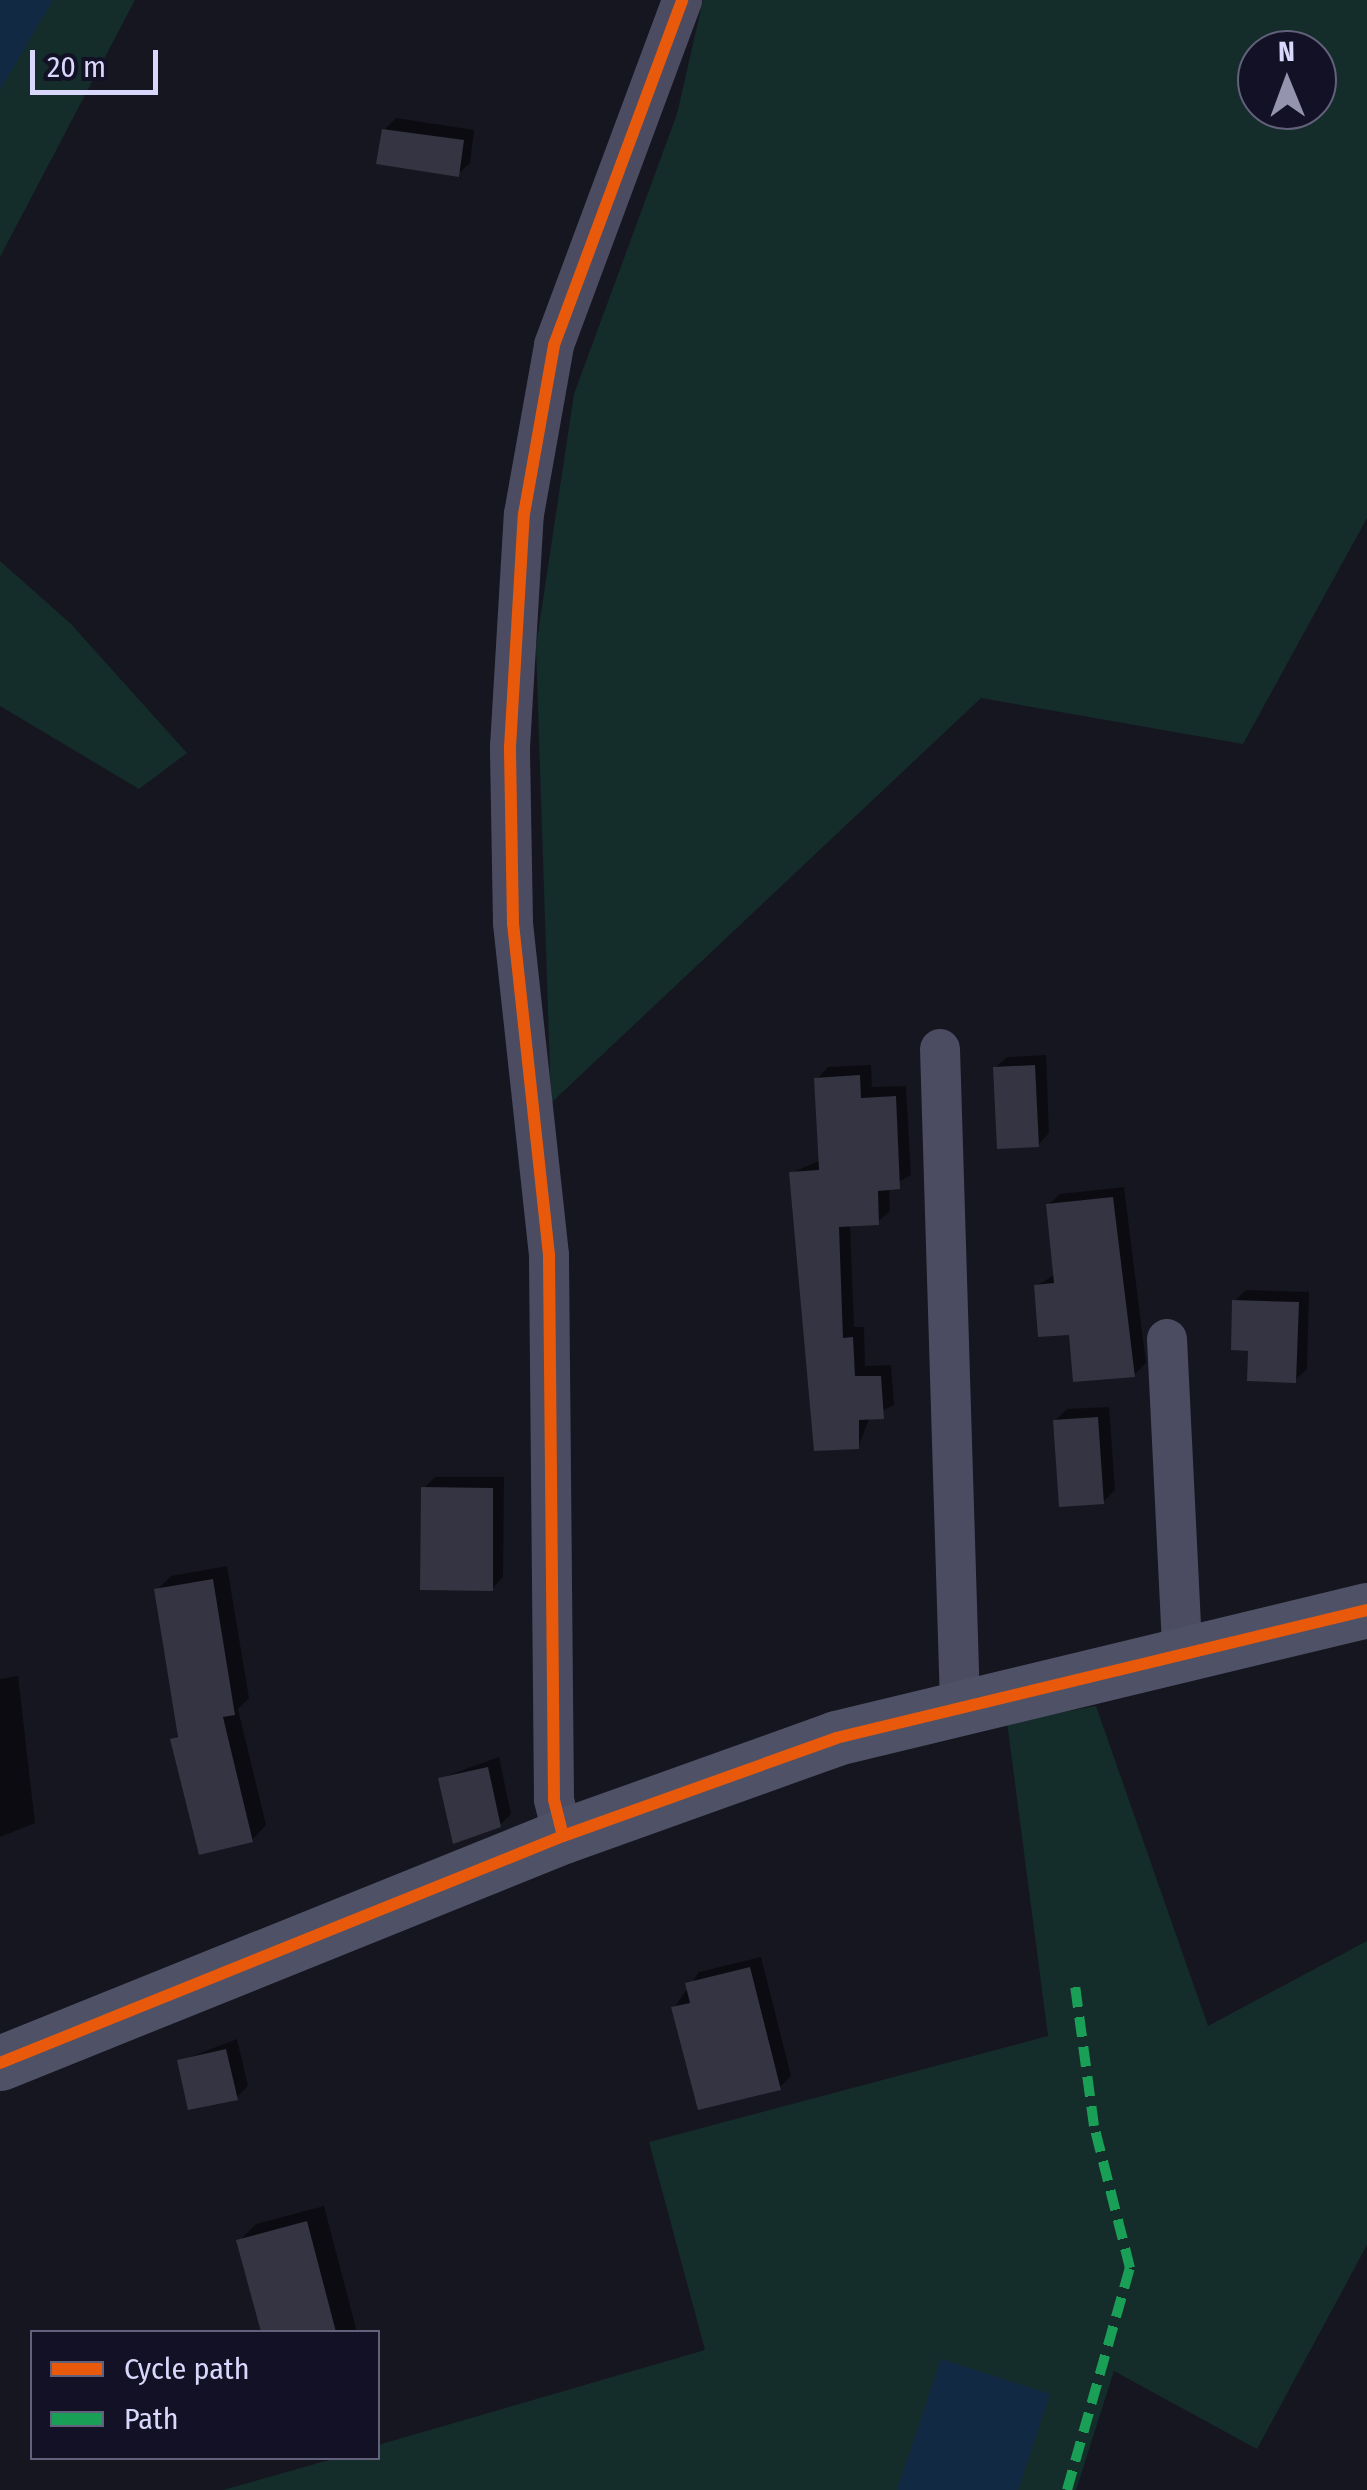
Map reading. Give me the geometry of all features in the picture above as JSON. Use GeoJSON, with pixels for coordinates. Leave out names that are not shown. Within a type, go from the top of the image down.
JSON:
{"type":"FeatureCollection","features":[{"type":"Feature","properties":{"kind":"street"},"geometry":{"type":"LineString","coordinates":[[564,1836],[554,1798],[549,1255],[513,922],[510,747],[522,534],[554,344],[682,0]]}},
{"type":"Feature","properties":{"kind":"street"},"geometry":{"type":"LineString","coordinates":[[940,1049],[960,1704]]}},
{"type":"Feature","properties":{"kind":"street"},"geometry":{"type":"LineString","coordinates":[[1167,1339],[1182,1650]]}},
{"type":"Feature","properties":{"kind":"street"},"geometry":{"type":"LineString","coordinates":[[0,2063],[564,1836],[960,1704],[1367,1610]]}},
{"type":"Feature","properties":{"kind":"green space"},"geometry":{"type":"Polygon","coordinates":[[[0,0],[135,0],[0,257],[0,0]]]}},
{"type":"Feature","properties":{"kind":"green space"},"geometry":{"type":"Polygon","coordinates":[[[703,0],[1367,0],[1367,518],[1243,744],[981,698],[551,1103],[536,646],[574,394],[677,114],[703,0]]]}},
{"type":"Feature","properties":{"kind":"green space"},"geometry":{"type":"Polygon","coordinates":[[[0,561],[71,624],[187,753],[139,789],[0,706],[0,561]]]}},
{"type":"Feature","properties":{"kind":"green space"},"geometry":{"type":"Polygon","coordinates":[[[1096,1706],[1208,2026],[1367,1941],[1367,2245],[1257,2449],[1114,2371],[1076,2490],[223,2490],[329,2460],[380,2460],[380,2444],[705,2350],[649,2142],[1048,2036],[1007,1722],[1096,1706]]]}},
{"type":"Feature","properties":{"kind":"water"},"geometry":{"type":"Polygon","coordinates":[[[0,0],[53,0],[0,90],[0,0]]]}},
{"type":"Feature","properties":{"kind":"water"},"geometry":{"type":"Polygon","coordinates":[[[941,2359],[1050,2394],[1018,2490],[897,2490],[941,2359]]]}},
{"type":"Feature","properties":{"kind":"building"},"geometry":{"type":"Polygon","coordinates":[[[382,129],[464,140],[459,177],[376,164],[382,129]]]}},
{"type":"Feature","properties":{"kind":"building"},"geometry":{"type":"Polygon","coordinates":[[[1035,1065],[1039,1147],[997,1149],[993,1067],[1035,1065]]]}},
{"type":"Feature","properties":{"kind":"building"},"geometry":{"type":"Polygon","coordinates":[[[860,1075],[861,1098],[896,1096],[900,1189],[878,1191],[879,1225],[839,1227],[843,1338],[853,1337],[855,1376],[881,1376],[884,1419],[859,1420],[859,1449],[814,1451],[789,1172],[819,1170],[814,1078],[860,1075]]]}},
{"type":"Feature","properties":{"kind":"building"},"geometry":{"type":"Polygon","coordinates":[[[1113,1197],[1135,1377],[1073,1382],[1069,1335],[1038,1337],[1034,1285],[1054,1283],[1046,1204],[1113,1197]]]}},
{"type":"Feature","properties":{"kind":"building"},"geometry":{"type":"Polygon","coordinates":[[[1232,1300],[1299,1302],[1296,1383],[1247,1381],[1248,1351],[1231,1350],[1232,1300]]]}},
{"type":"Feature","properties":{"kind":"building"},"geometry":{"type":"Polygon","coordinates":[[[1098,1417],[1104,1504],[1059,1507],[1053,1420],[1098,1417]]]}},
{"type":"Feature","properties":{"kind":"building"},"geometry":{"type":"Polygon","coordinates":[[[421,1487],[493,1488],[493,1591],[420,1590],[421,1487]]]}},
{"type":"Feature","properties":{"kind":"building"},"geometry":{"type":"Polygon","coordinates":[[[213,1579],[235,1715],[223,1717],[253,1842],[199,1855],[170,1739],[178,1737],[154,1589],[213,1579]]]}},
{"type":"Feature","properties":{"kind":"building"},"geometry":{"type":"Polygon","coordinates":[[[488,1767],[501,1827],[453,1844],[438,1778],[488,1767]]]}},
{"type":"Feature","properties":{"kind":"building"},"geometry":{"type":"Polygon","coordinates":[[[750,1967],[781,2090],[698,2110],[671,2007],[690,2003],[685,1983],[750,1967]]]}},
{"type":"Feature","properties":{"kind":"building"},"geometry":{"type":"Polygon","coordinates":[[[226,2049],[238,2100],[188,2110],[177,2060],[226,2049]]]}},
{"type":"Feature","properties":{"kind":"building"},"geometry":{"type":"Polygon","coordinates":[[[307,2221],[335,2330],[260,2330],[236,2240],[307,2221]]]}},
{"type":"Feature","properties":{"kind":"marked path"},"geometry":{"type":"LineString","coordinates":[[1067,2490],[1130,2268],[1094,2126],[1075,1985]]}},
{"type":"Feature","properties":{"kind":"cycle path"},"geometry":{"type":"LineString","coordinates":[[563,1836],[554,1799],[549,1255],[513,923],[510,747],[524,514],[554,345],[682,0]]}},
{"type":"Feature","properties":{"kind":"cycle path"},"geometry":{"type":"LineString","coordinates":[[0,2063],[563,1836],[836,1738],[1367,1610]]}}]}
